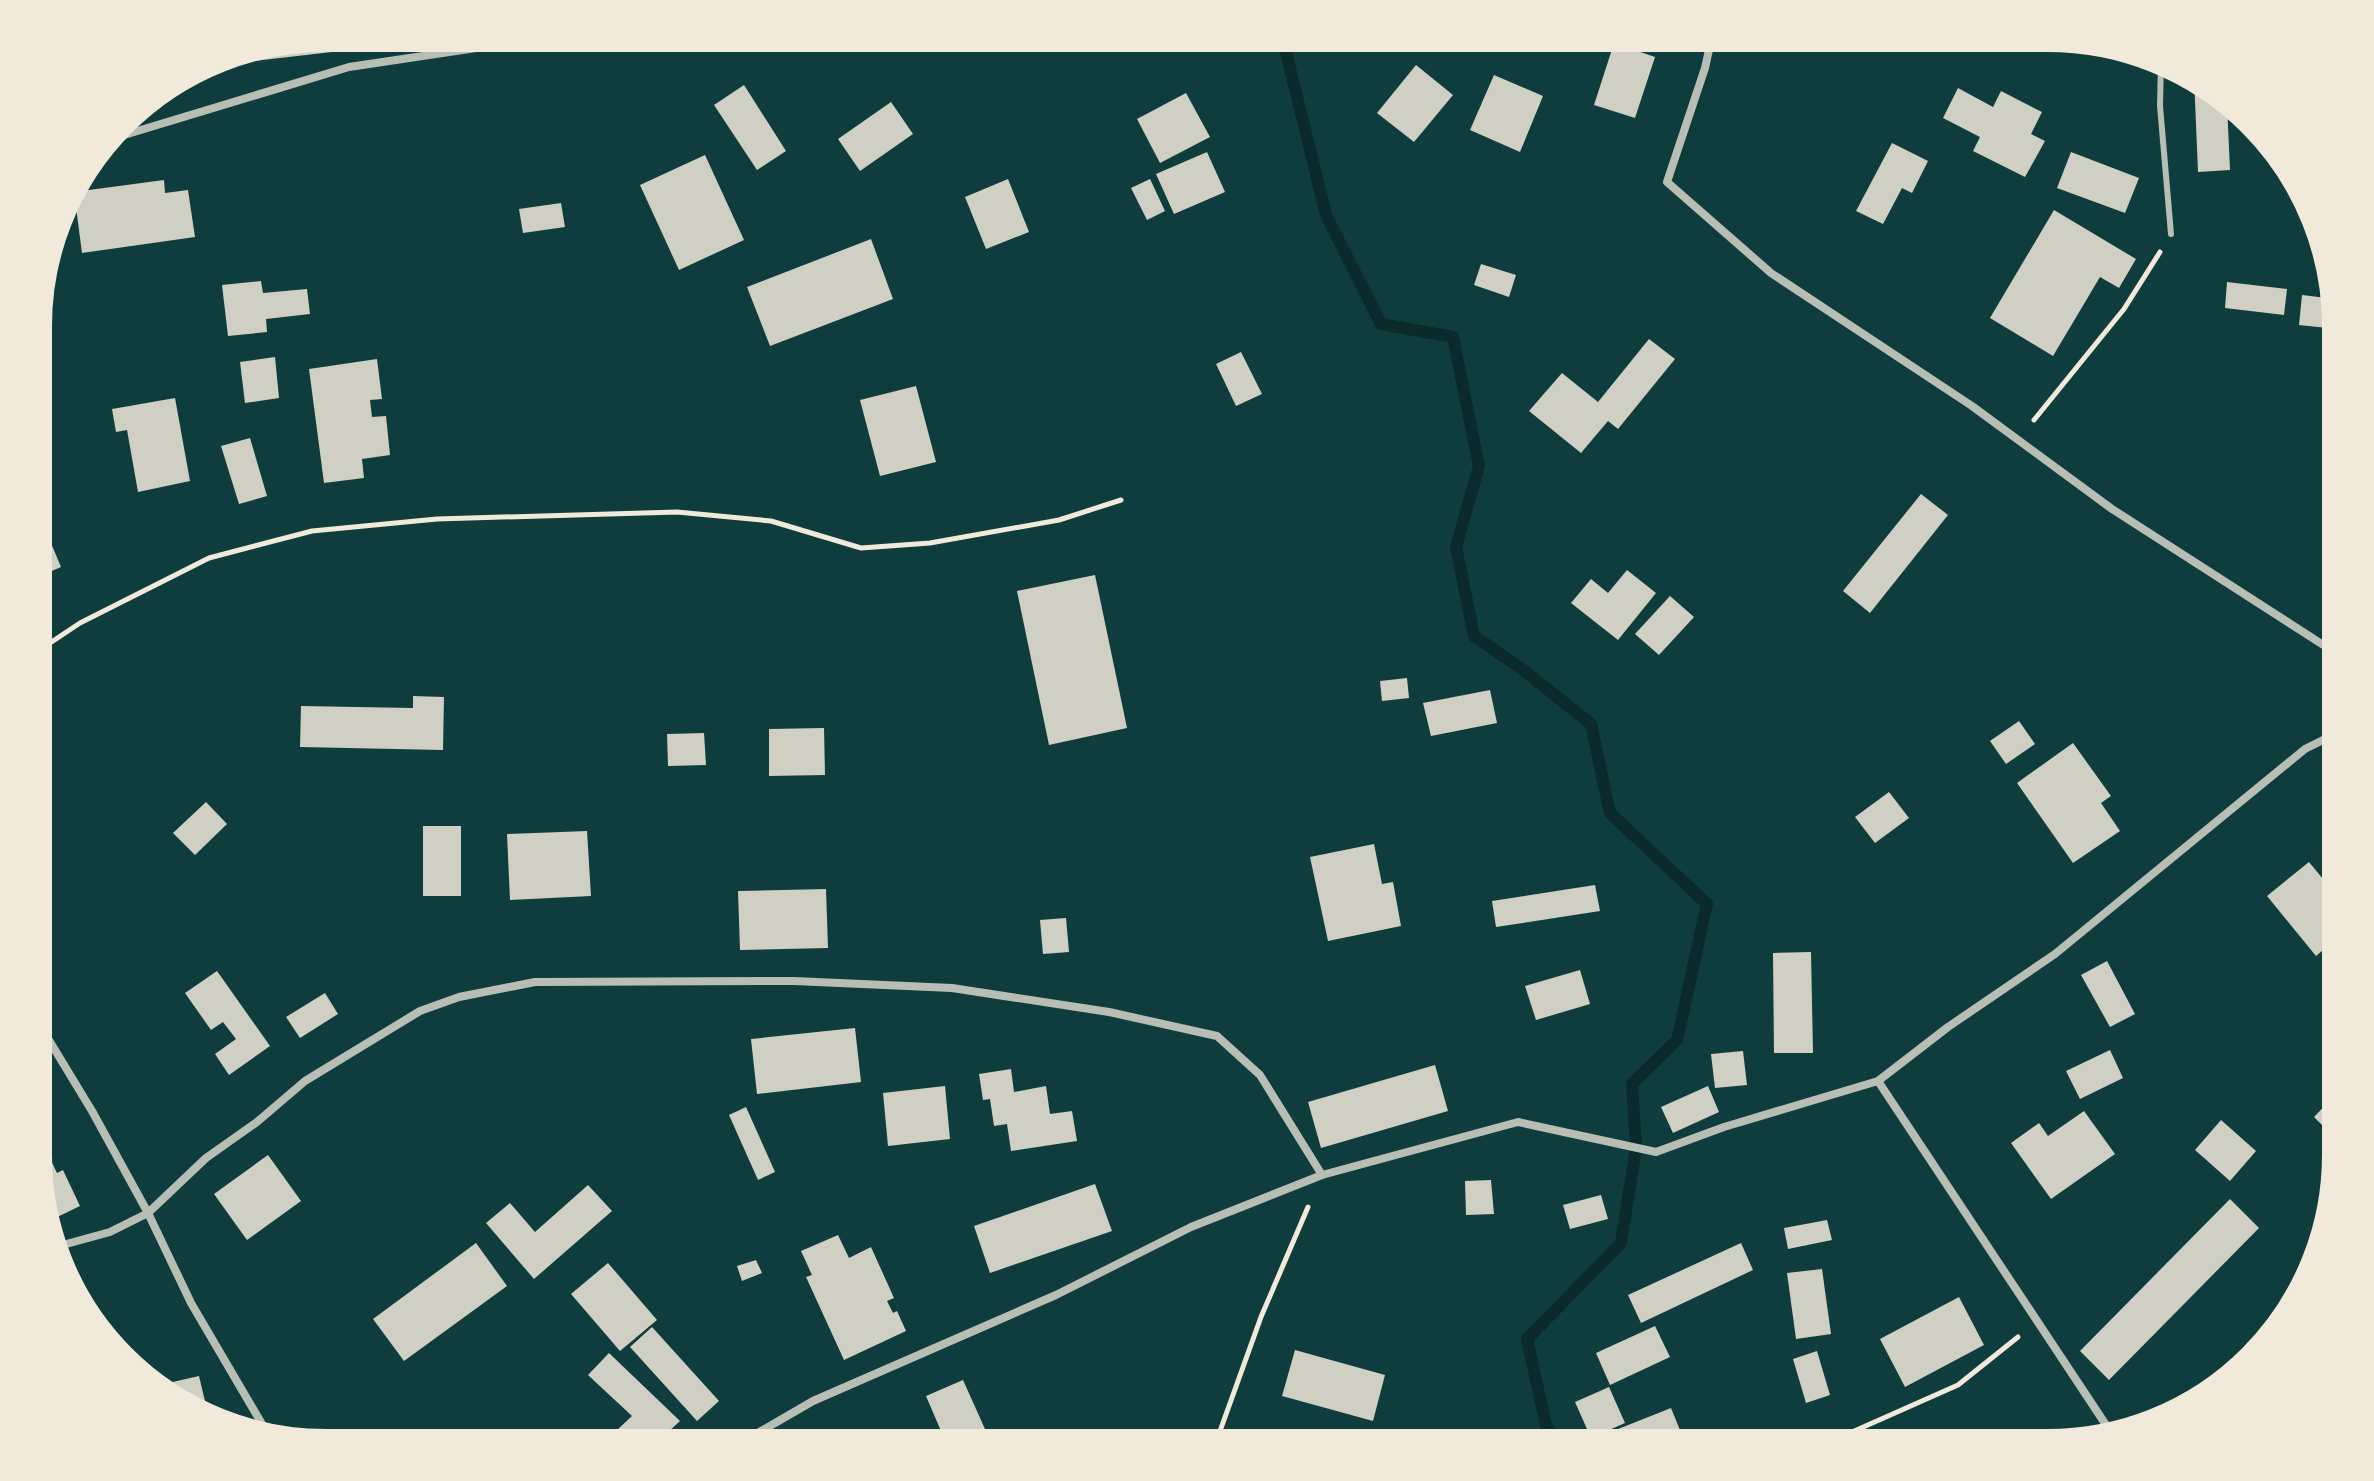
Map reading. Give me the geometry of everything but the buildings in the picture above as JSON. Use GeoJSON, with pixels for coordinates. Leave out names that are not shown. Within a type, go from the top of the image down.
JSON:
{"type":"FeatureCollection","features":[{"type":"Feature","properties":{"kind":"street"},"geometry":{"type":"LineString","coordinates":[[130,133],[349,67],[463,50]]}},
{"type":"Feature","properties":{"kind":"street"},"geometry":{"type":"LineString","coordinates":[[1709,50],[1667,182],[1771,273],[1972,406],[2112,509],[2323,645]]}},
{"type":"Feature","properties":{"kind":"street"},"geometry":{"type":"LineString","coordinates":[[762,1431],[813,1401],[1056,1295],[1191,1227],[1322,1175],[1518,1122],[1656,1152],[1724,1127],[1878,1081],[1948,1027],[2055,954],[2305,749],[2323,740]]}},
{"type":"Feature","properties":{"kind":"street"},"geometry":{"type":"LineString","coordinates":[[65,1244],[110,1232],[148,1213],[206,1158],[257,1122],[305,1081],[420,1011],[459,997],[535,982],[794,981],[952,988],[1109,1012],[1217,1036],[1260,1075],[1322,1175]]}},
{"type":"Feature","properties":{"kind":"street"},"geometry":{"type":"LineString","coordinates":[[50,1042],[148,1213],[191,1303],[261,1423]]}},
{"type":"Feature","properties":{"kind":"street"},"geometry":{"type":"LineString","coordinates":[[1878,1081],[2106,1425]]}},
{"type":"Feature","properties":{"kind":"lane"},"geometry":{"type":"LineString","coordinates":[[2161,74],[2160,106],[2171,234]]}},
{"type":"Feature","properties":{"kind":"path"},"geometry":{"type":"LineString","coordinates":[[2018,439],[2124,309],[2171,234]]}},
{"type":"Feature","properties":{"kind":"path"},"geometry":{"type":"LineString","coordinates":[[50,643],[80,623],[209,558],[312,531],[437,519],[677,512],[771,521],[861,548],[930,543],[1059,520],[1121,500]]}},
{"type":"Feature","properties":{"kind":"path"},"geometry":{"type":"LineString","coordinates":[[1220,1430],[1261,1317],[1322,1175]]}},
{"type":"Feature","properties":{"kind":"path"},"geometry":{"type":"LineString","coordinates":[[1856,1430],[1958,1385],[2037,1322]]}},
{"type":"Feature","properties":{"kind":"waterway"},"geometry":{"type":"LineString","coordinates":[[1285,50],[1326,215],[1381,324],[1453,337],[1479,466],[1456,547],[1474,636],[1522,669],[1591,724],[1610,813],[1707,904],[1677,1040],[1632,1084],[1636,1148],[1621,1243],[1527,1339],[1549,1430]]}}]}
